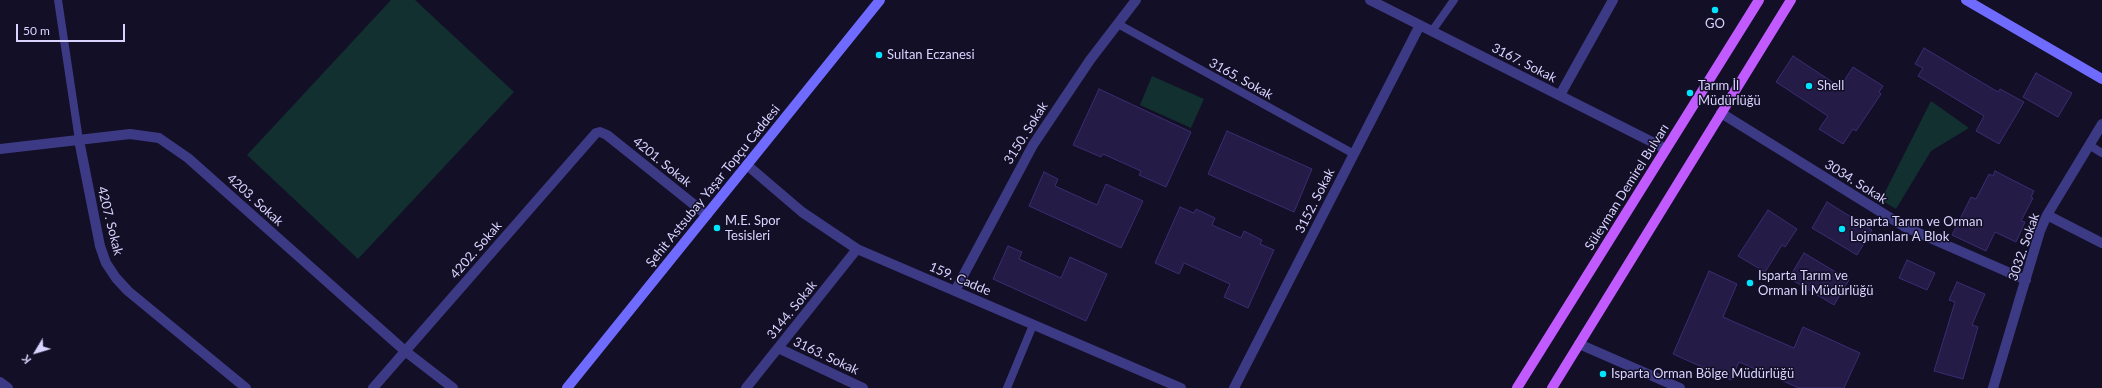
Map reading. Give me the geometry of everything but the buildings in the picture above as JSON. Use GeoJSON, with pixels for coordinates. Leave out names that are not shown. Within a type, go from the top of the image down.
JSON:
{"type":"FeatureCollection","features":[{"type":"Feature","properties":{"kind":"main road","name":"Süleyman Demirel Bulvarı"},"geometry":{"type":"LineString","coordinates":[[1516,388],[1759,0]]}},
{"type":"Feature","properties":{"kind":"main road"},"geometry":{"type":"LineString","coordinates":[[1552,388],[1791,0]]}},
{"type":"Feature","properties":{"kind":"street","name":"Şehit Astsubay Yaşar Topçu Caddesi"},"geometry":{"type":"LineString","coordinates":[[567,388],[880,0]]}},
{"type":"Feature","properties":{"kind":"street","name":"3150. Sokak"},"geometry":{"type":"LineString","coordinates":[[955,291],[1033,145],[1074,82],[1136,0]]}},
{"type":"Feature","properties":{"kind":"street","name":"3167. Sokak"},"geometry":{"type":"LineString","coordinates":[[1370,0],[1666,149]]}},
{"type":"Feature","properties":{"kind":"street"},"geometry":{"type":"LineString","coordinates":[[1560,95],[1613,0]]}},
{"type":"Feature","properties":{"kind":"street"},"geometry":{"type":"LineString","coordinates":[[1966,0],[2102,79]]}},
{"type":"Feature","properties":{"kind":"street","name":"3152. Sokak"},"geometry":{"type":"LineString","coordinates":[[1234,388],[1420,25]]}},
{"type":"Feature","properties":{"kind":"street","name":"3034. Sokak"},"geometry":{"type":"LineString","coordinates":[[1722,113],[1905,227],[2026,280]]}},
{"type":"Feature","properties":{"kind":"street","name":"3032. Sokak"},"geometry":{"type":"LineString","coordinates":[[1993,388],[2047,215],[2102,124]]}},
{"type":"Feature","properties":{"kind":"street","name":"4201. Sokak"},"geometry":{"type":"LineString","coordinates":[[600,132],[607,135],[707,215]]}},
{"type":"Feature","properties":{"kind":"street","name":"4202. Sokak"},"geometry":{"type":"LineString","coordinates":[[373,388],[592,137],[600,132]]}},
{"type":"Feature","properties":{"kind":"street","name":"4203. Sokak"},"geometry":{"type":"LineString","coordinates":[[0,149],[130,134],[159,138],[172,146],[405,352],[453,388]]}},
{"type":"Feature","properties":{"kind":"street","name":"4207. Sokak"},"geometry":{"type":"LineString","coordinates":[[79,140],[100,246],[106,263],[116,278],[128,291],[246,388]]}},
{"type":"Feature","properties":{"kind":"street","name":"159. Cadde"},"geometry":{"type":"LineString","coordinates":[[747,165],[825,230],[857,249],[1181,388]]}},
{"type":"Feature","properties":{"kind":"street"},"geometry":{"type":"LineString","coordinates":[[2047,215],[2102,243]]}},
{"type":"Feature","properties":{"kind":"street","name":"3144. Sokak"},"geometry":{"type":"LineString","coordinates":[[746,388],[857,249]]}},
{"type":"Feature","properties":{"kind":"street"},"geometry":{"type":"LineString","coordinates":[[1579,344],[1680,388]]}},
{"type":"Feature","properties":{"kind":"street","name":"3163. Sokak"},"geometry":{"type":"LineString","coordinates":[[778,348],[863,388]]}},
{"type":"Feature","properties":{"kind":"street"},"geometry":{"type":"LineString","coordinates":[[0,382],[8,388]]}},
{"type":"Feature","properties":{"kind":"lane","name":"4207. Sokak"},"geometry":{"type":"LineString","coordinates":[[58,0],[79,140]]}},
{"type":"Feature","properties":{"kind":"lane"},"geometry":{"type":"LineString","coordinates":[[1432,31],[1454,0]]}},
{"type":"Feature","properties":{"kind":"lane","name":"3165. Sokak"},"geometry":{"type":"LineString","coordinates":[[1118,24],[1354,154]]}},
{"type":"Feature","properties":{"kind":"lane"},"geometry":{"type":"LineString","coordinates":[[2089,145],[2102,153]]}},
{"type":"Feature","properties":{"kind":"lane"},"geometry":{"type":"LineString","coordinates":[[1007,388],[1033,325]]}},
{"type":"Feature","properties":{"kind":"green space"},"geometry":{"type":"Polygon","coordinates":[[[391,0],[415,0],[514,92],[358,259],[247,155],[391,0]]]}},
{"type":"Feature","properties":{"kind":"green space"},"geometry":{"type":"Polygon","coordinates":[[[1152,76],[1204,99],[1191,128],[1140,105],[1152,76]]]}},
{"type":"Feature","properties":{"kind":"green space"},"geometry":{"type":"Polygon","coordinates":[[[1931,101],[1969,128],[1931,151],[1896,209],[1881,200],[1931,101]]]}},
{"type":"Feature","properties":{"kind":"place","name":"GO"},"geometry":{"type":"Point","coordinates":[1715,10]}},
{"type":"Feature","properties":{"kind":"place","name":"Sultan Eczanesi"},"geometry":{"type":"Point","coordinates":[879,55]}},
{"type":"Feature","properties":{"kind":"place","name":"Shell"},"geometry":{"type":"Point","coordinates":[1809,86]}},
{"type":"Feature","properties":{"kind":"place","name":"Tarım İl Müdürlüğü"},"geometry":{"type":"Point","coordinates":[1690,93]}},
{"type":"Feature","properties":{"kind":"place","name":"M.E. Spor Tesisleri"},"geometry":{"type":"Point","coordinates":[717,228]}},
{"type":"Feature","properties":{"kind":"place","name":"Isparta Tarım ve Orman Lojmanları A Blok"},"geometry":{"type":"Point","coordinates":[1842,229]}},
{"type":"Feature","properties":{"kind":"place","name":"Isparta Tarım ve Orman İl Müdürlüğü"},"geometry":{"type":"Point","coordinates":[1750,283]}},
{"type":"Feature","properties":{"kind":"place","name":"Isparta Orman Bölge Müdürlüğü"},"geometry":{"type":"Point","coordinates":[1603,374]}}]}
